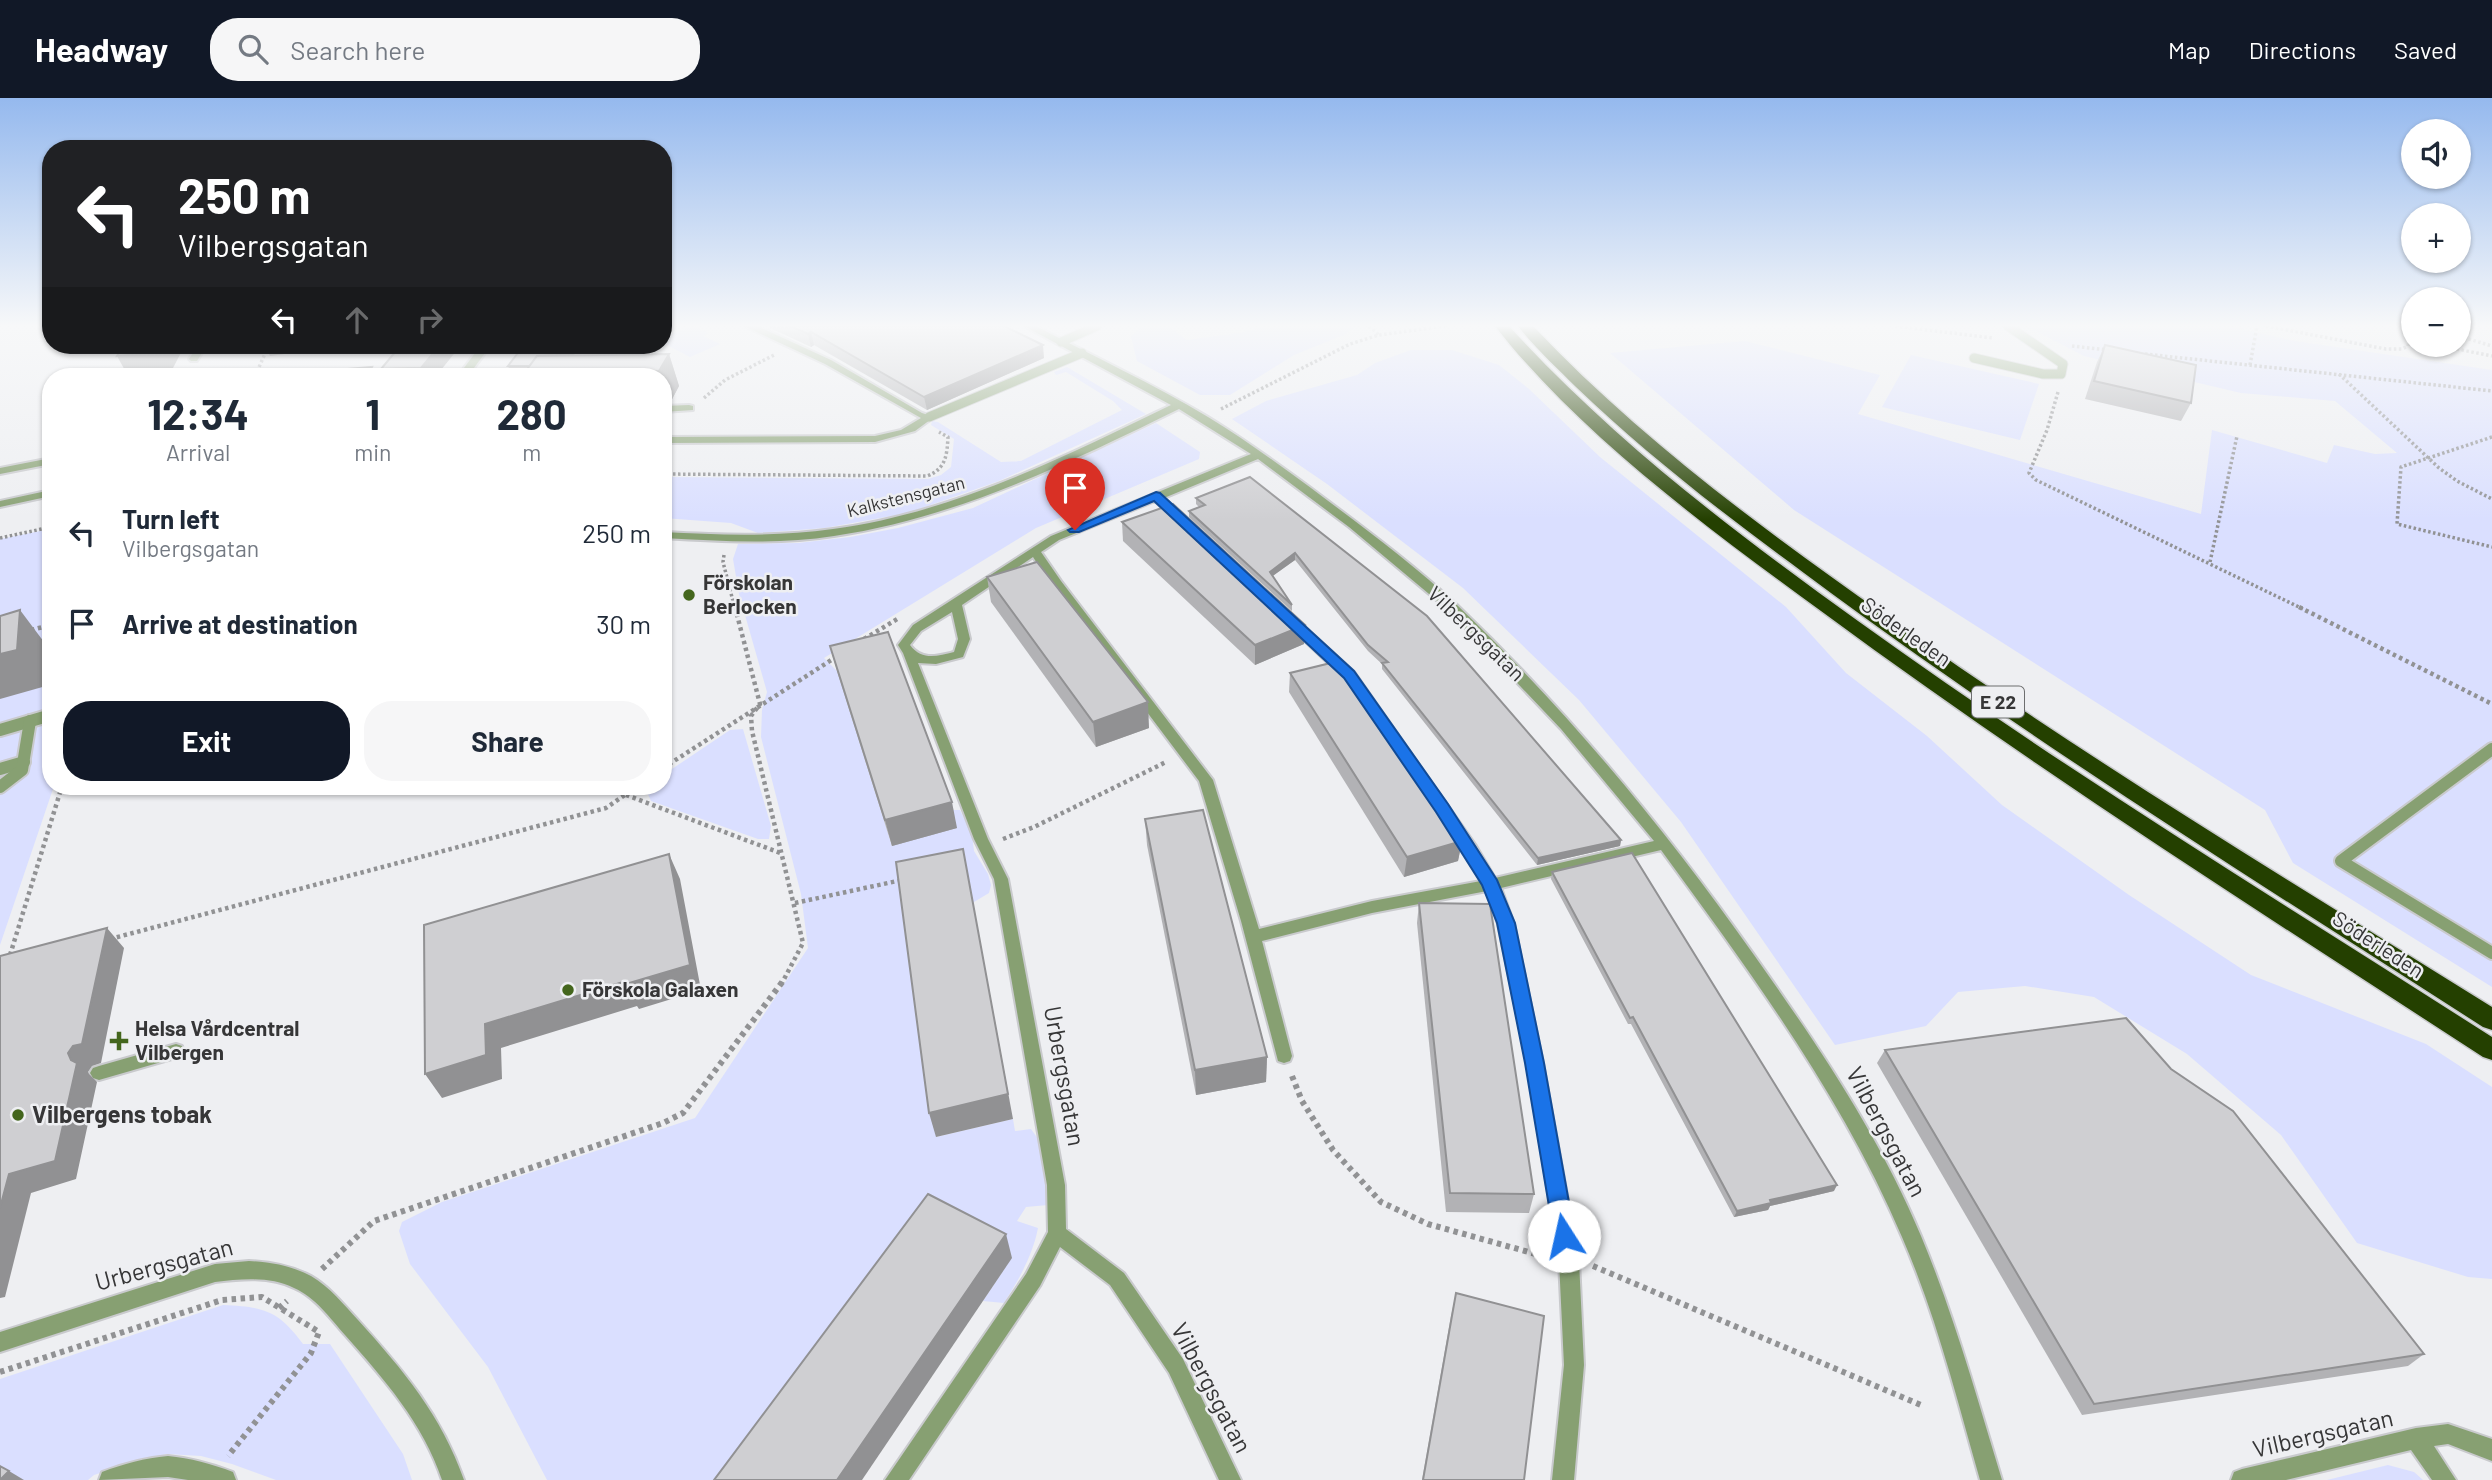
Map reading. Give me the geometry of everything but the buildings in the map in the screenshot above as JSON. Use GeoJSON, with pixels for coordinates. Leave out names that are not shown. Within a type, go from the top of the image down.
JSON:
{"type":"FeatureCollection","features":[{"type":"Feature","properties":{"kind":"highway","name":"Söderleden"},"geometry":{"type":"LineString","coordinates":[[1564,390],[1655,473],[1729,534],[1882,649],[2038,756],[2492,1050]]}},
{"type":"Feature","properties":{"kind":"highway","name":"Söderleden"},"geometry":{"type":"LineString","coordinates":[[1589,390],[1674,465],[1751,526],[1892,630],[2056,741],[2492,1020]]}},
{"type":"Feature","properties":{"kind":"street"},"geometry":{"type":"LineString","coordinates":[[672,440],[875,439],[893,436],[926,420],[875,390]]}},
{"type":"Feature","properties":{"kind":"street","name":"Vilbergsgatan"},"geometry":{"type":"LineString","coordinates":[[1152,390],[1203,418],[1259,454],[1353,525],[1451,606],[1566,726],[1664,844],[1805,1040],[1867,1143],[1912,1237],[1953,1350],[1991,1480]]}},
{"type":"Feature","properties":{"kind":"street","name":"Kalkstensgatan"},"geometry":{"type":"LineString","coordinates":[[672,535],[780,538],[834,533],[893,523],[982,496],[1179,405]]}},
{"type":"Feature","properties":{"kind":"street"},"geometry":{"type":"LineString","coordinates":[[672,409],[689,408]]}},
{"type":"Feature","properties":{"kind":"street"},"geometry":{"type":"LineString","coordinates":[[956,604],[964,639],[958,653],[940,660],[922,661],[908,654],[904,645],[917,628],[1055,538],[1259,454]]}},
{"type":"Feature","properties":{"kind":"street"},"geometry":{"type":"LineString","coordinates":[[0,471],[42,463]]}},
{"type":"Feature","properties":{"kind":"street"},"geometry":{"type":"LineString","coordinates":[[0,504],[42,495]]}},
{"type":"Feature","properties":{"kind":"street"},"geometry":{"type":"LineString","coordinates":[[1156,496],[1195,533]]}},
{"type":"Feature","properties":{"kind":"street"},"geometry":{"type":"LineString","coordinates":[[1035,551],[1056,583],[1206,780],[1253,937],[1284,1056]]}},
{"type":"Feature","properties":{"kind":"street"},"geometry":{"type":"LineString","coordinates":[[1285,615],[1349,675],[1471,850],[1490,884],[1506,923],[1535,1063],[1569,1261],[1574,1365],[1563,1480]]}},
{"type":"Feature","properties":{"kind":"street","name":"Urbergsgatan"},"geometry":{"type":"LineString","coordinates":[[896,1480],[1032,1280],[1057,1233],[1056,1185],[1001,879],[985,846],[908,654]]}},
{"type":"Feature","properties":{"kind":"street"},"geometry":{"type":"LineString","coordinates":[[1253,937],[1372,907],[1526,878],[1664,844]]}},
{"type":"Feature","properties":{"kind":"street"},"geometry":{"type":"LineString","coordinates":[[99,1073],[176,1051]]}},
{"type":"Feature","properties":{"kind":"street","name":"Vilbergsgatan"},"geometry":{"type":"LineString","coordinates":[[1057,1233],[1117,1279],[1176,1366],[1230,1480]]}},
{"type":"Feature","properties":{"kind":"street","name":"Urbergsgatan"},"geometry":{"type":"LineString","coordinates":[[0,1342],[215,1273],[248,1269],[274,1271],[306,1283],[329,1302],[396,1375],[446,1455],[453,1480]]}},
{"type":"Feature","properties":{"kind":"street","name":"Vilbergsgatan"},"geometry":{"type":"LineString","coordinates":[[2242,1480],[2416,1438],[2448,1434],[2492,1450]]}},
{"type":"Feature","properties":{"kind":"street","name":"Vilbergsgatan"},"geometry":{"type":"LineString","coordinates":[[2416,1438],[2445,1480]]}},
{"type":"Feature","properties":{"kind":"street"},"geometry":{"type":"LineString","coordinates":[[110,1480],[155,1465],[191,1469],[218,1478]]}},
{"type":"Feature","properties":{"kind":"lane"},"geometry":{"type":"LineString","coordinates":[[926,420],[995,390]]}},
{"type":"Feature","properties":{"kind":"lane"},"geometry":{"type":"LineString","coordinates":[[0,730],[42,718]]}},
{"type":"Feature","properties":{"kind":"lane"},"geometry":{"type":"LineString","coordinates":[[0,787],[22,770],[30,721]]}},
{"type":"Feature","properties":{"kind":"lane"},"geometry":{"type":"LineString","coordinates":[[2492,748],[2342,861],[2492,953]]}},
{"type":"Feature","properties":{"kind":"lane"},"geometry":{"type":"LineString","coordinates":[[0,769],[24,762]]}},
{"type":"Feature","properties":{"kind":"path"},"geometry":{"type":"LineString","coordinates":[[689,408],[712,390]]}},
{"type":"Feature","properties":{"kind":"path"},"geometry":{"type":"LineString","coordinates":[[1203,418],[1255,390]]}},
{"type":"Feature","properties":{"kind":"path"},"geometry":{"type":"LineString","coordinates":[[2056,390],[2047,430],[2029,473],[2036,480],[2210,562],[2492,704]]}},
{"type":"Feature","properties":{"kind":"path"},"geometry":{"type":"LineString","coordinates":[[2357,390],[2457,481],[2492,499]]}},
{"type":"Feature","properties":{"kind":"path"},"geometry":{"type":"LineString","coordinates":[[672,474],[927,476],[938,473],[946,464],[948,437],[926,420]]}},
{"type":"Feature","properties":{"kind":"path"},"geometry":{"type":"LineString","coordinates":[[2210,562],[2237,436]]}},
{"type":"Feature","properties":{"kind":"path"},"geometry":{"type":"LineString","coordinates":[[2492,437],[2401,467],[2397,524],[2492,547]]}},
{"type":"Feature","properties":{"kind":"path"},"geometry":{"type":"LineString","coordinates":[[0,538],[42,529]]}},
{"type":"Feature","properties":{"kind":"path"},"geometry":{"type":"LineString","coordinates":[[733,538],[725,549],[723,562],[760,704]]}},
{"type":"Feature","properties":{"kind":"path"},"geometry":{"type":"LineString","coordinates":[[862,640],[906,614]]}},
{"type":"Feature","properties":{"kind":"path"},"geometry":{"type":"LineString","coordinates":[[27,631],[42,627]]}},
{"type":"Feature","properties":{"kind":"path"},"geometry":{"type":"LineString","coordinates":[[672,762],[840,654]]}},
{"type":"Feature","properties":{"kind":"path"},"geometry":{"type":"LineString","coordinates":[[279,1308],[373,1221],[683,1113],[776,993],[796,961],[803,943],[752,731],[751,716],[760,704]]}},
{"type":"Feature","properties":{"kind":"path"},"geometry":{"type":"LineString","coordinates":[[985,846],[1034,827],[1186,752]]}},
{"type":"Feature","properties":{"kind":"path"},"geometry":{"type":"LineString","coordinates":[[6,966],[59,795]]}},
{"type":"Feature","properties":{"kind":"path"},"geometry":{"type":"LineString","coordinates":[[104,941],[606,808],[624,795]]}},
{"type":"Feature","properties":{"kind":"path"},"geometry":{"type":"LineString","coordinates":[[627,795],[695,823],[783,854]]}},
{"type":"Feature","properties":{"kind":"path"},"geometry":{"type":"LineString","coordinates":[[795,903],[913,877]]}},
{"type":"Feature","properties":{"kind":"path"},"geometry":{"type":"LineString","coordinates":[[0,1372],[222,1300],[262,1297],[318,1332],[311,1353],[218,1478]]}},
{"type":"Feature","properties":{"kind":"shaded area"},"geometry":{"type":"Polygon","coordinates":[[[1096,390],[1106,390],[1146,414],[999,481],[908,513],[825,528],[758,533],[731,523],[672,519],[672,477],[928,479],[941,475],[951,467],[954,439],[931,425],[932,421],[938,422],[1001,462],[1021,461],[1122,410],[1096,390]]]}},
{"type":"Feature","properties":{"kind":"shaded area"},"geometry":{"type":"Polygon","coordinates":[[[1192,390],[1237,390],[1230,395],[1200,395],[1192,390]]]}},
{"type":"Feature","properties":{"kind":"shaded area"},"geometry":{"type":"Polygon","coordinates":[[[1303,390],[1531,390],[1600,457],[1786,607],[1846,673],[1927,736],[2002,805],[2129,895],[2251,975],[2426,1044],[2492,1087],[2492,1279],[2468,1277],[2357,1243],[2281,1135],[2187,1054],[2094,997],[2025,986],[1958,992],[1926,1026],[1835,1045],[1681,822],[1579,700],[1463,588],[1327,484],[1232,419],[1266,401],[1303,390]]]}},
{"type":"Feature","properties":{"kind":"shaded area"},"geometry":{"type":"Polygon","coordinates":[[[1654,390],[1871,390],[1858,414],[2201,514],[2212,430],[2327,463],[2334,445],[2375,454],[2397,453],[2335,401],[2230,390],[2492,390],[2492,987],[2293,863],[2265,810],[1794,510],[1654,390]]]}},
{"type":"Feature","properties":{"kind":"shaded area"},"geometry":{"type":"Polygon","coordinates":[[[1891,390],[2037,390],[2020,440],[1882,407],[1891,390]]]}},
{"type":"Feature","properties":{"kind":"shaded area"},"geometry":{"type":"Polygon","coordinates":[[[1156,423],[1200,452],[1199,459],[1036,528],[824,658],[837,671],[892,846],[951,810],[960,810],[972,834],[974,851],[988,874],[991,885],[989,893],[974,902],[936,1137],[1013,1119],[1015,1131],[1031,1129],[1041,1143],[1048,1205],[1026,1207],[1017,1221],[1038,1228],[1029,1257],[1015,1285],[1004,1303],[983,1301],[1012,1257],[743,1480],[547,1480],[488,1367],[410,1264],[399,1231],[402,1222],[442,1202],[695,1118],[808,948],[801,894],[761,737],[762,710],[767,692],[739,594],[733,559],[738,544],[798,543],[850,537],[898,528],[973,508],[1156,423]]]}},
{"type":"Feature","properties":{"kind":"shaded area"},"geometry":{"type":"Polygon","coordinates":[[[42,531],[42,795],[51,795],[0,945],[0,539],[42,531]]]}},
{"type":"Feature","properties":{"kind":"shaded area"},"geometry":{"type":"Polygon","coordinates":[[[743,729],[771,826],[769,839],[758,839],[651,801],[648,795],[672,795],[672,769],[730,730],[743,729]]]}},
{"type":"Feature","properties":{"kind":"shaded area"},"geometry":{"type":"Polygon","coordinates":[[[223,1305],[269,1312],[286,1324],[303,1344],[330,1344],[403,1454],[412,1480],[276,1480],[201,1456],[167,1454],[94,1475],[88,1480],[23,1480],[0,1467],[0,1379],[223,1305]]]}},
{"type":"Feature","properties":{"kind":"shaded area"},"geometry":{"type":"Polygon","coordinates":[[[2388,1465],[2414,1472],[2423,1480],[2327,1480],[2388,1465]]]}},
{"type":"Feature","properties":{"kind":"place","name":"Förskolan Berlocken"},"geometry":{"type":"Point","coordinates":[689,595]}},
{"type":"Feature","properties":{"kind":"place","name":"Förskola Galaxen"},"geometry":{"type":"Point","coordinates":[568,990]}},
{"type":"Feature","properties":{"kind":"place","name":"Helsa Vårdcentral Vilbergen"},"geometry":{"type":"Point","coordinates":[119,1041]}},
{"type":"Feature","properties":{"kind":"place","name":"Vilbergens tobak"},"geometry":{"type":"Point","coordinates":[18,1115]}},
{"type":"Feature","properties":{"kind":"route"},"geometry":{"type":"LineString","coordinates":[[1075,530],[1156,496],[1349,675],[1442,808],[1471,850],[1498,897],[1506,923],[1535,1063],[1564,1236]]}}]}
